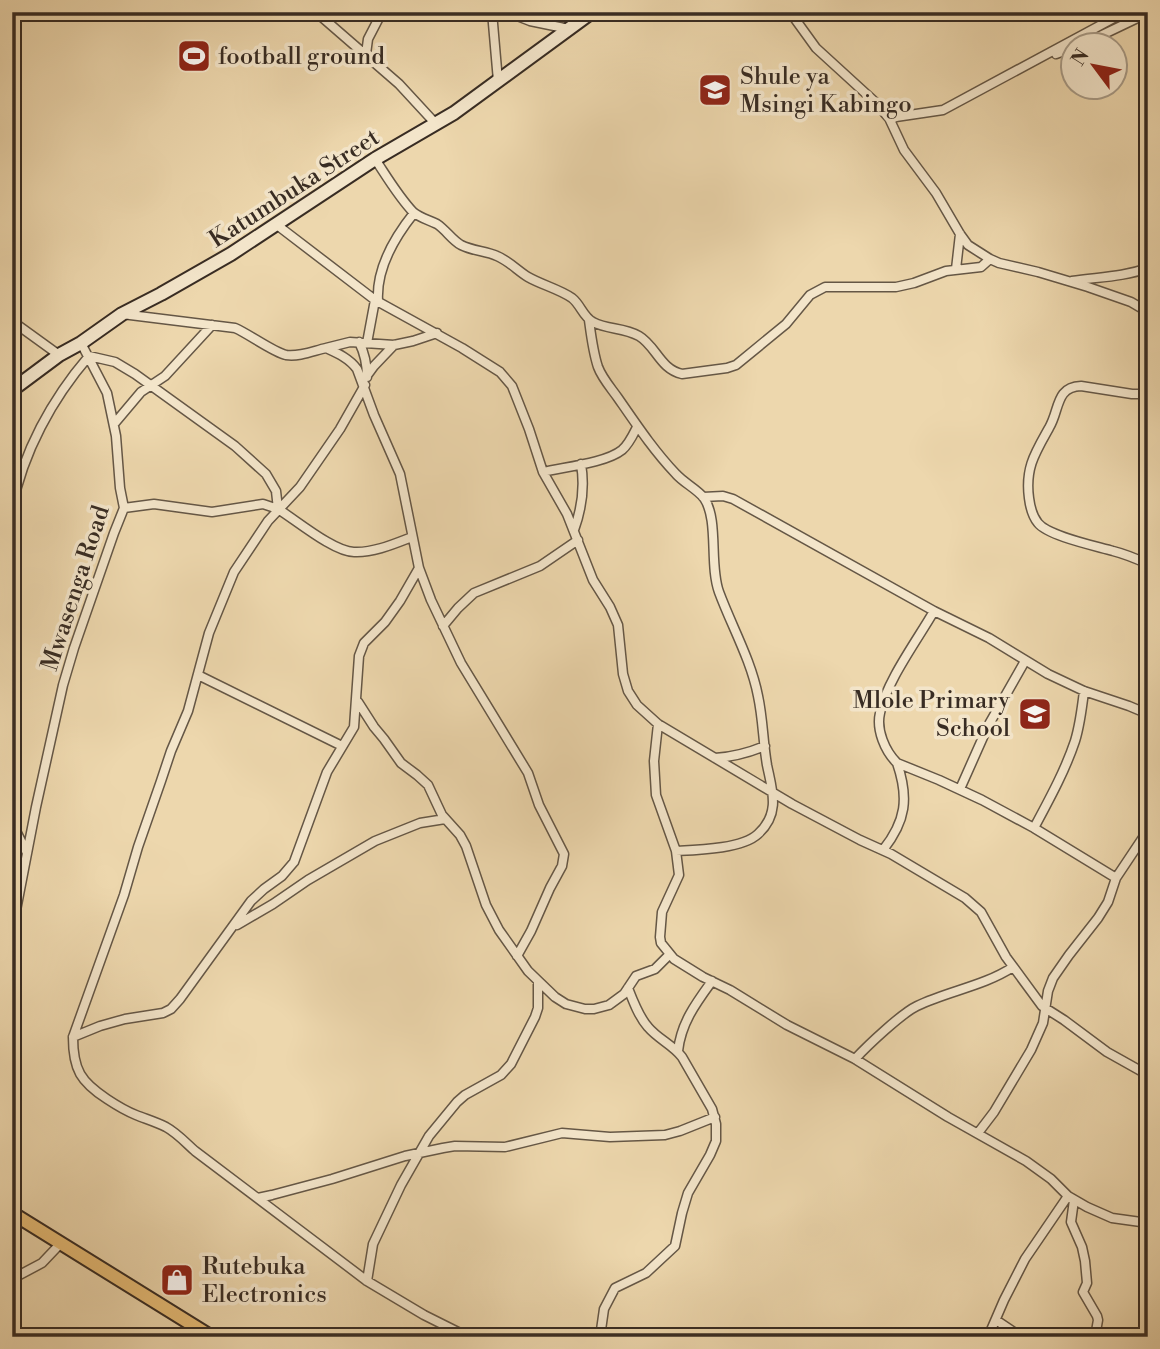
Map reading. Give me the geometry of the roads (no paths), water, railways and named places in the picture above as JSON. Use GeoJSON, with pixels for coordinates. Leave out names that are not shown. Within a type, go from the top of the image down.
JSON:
{"type":"FeatureCollection","features":[{"type":"Feature","properties":{"kind":"main road","name":"Katumbuka Street"},"geometry":{"type":"LineString","coordinates":[[12,390],[122,314],[231,254],[375,159],[454,113],[592,12]]}},
{"type":"Feature","properties":{"kind":"main road"},"geometry":{"type":"LineString","coordinates":[[12,1213],[212,1337]]}},
{"type":"Feature","properties":{"kind":"street"},"geometry":{"type":"LineString","coordinates":[[12,22],[22,12]]}},
{"type":"Feature","properties":{"kind":"street"},"geometry":{"type":"LineString","coordinates":[[316,12],[399,84],[435,123]]}},
{"type":"Feature","properties":{"kind":"street"},"geometry":{"type":"LineString","coordinates":[[366,54],[368,39],[382,12]]}},
{"type":"Feature","properties":{"kind":"street"},"geometry":{"type":"LineString","coordinates":[[492,12],[498,81]]}},
{"type":"Feature","properties":{"kind":"street"},"geometry":{"type":"LineString","coordinates":[[507,12],[530,21],[569,29]]}},
{"type":"Feature","properties":{"kind":"street"},"geometry":{"type":"LineString","coordinates":[[790,12],[816,48],[889,118],[904,150],[936,193],[968,244],[990,260],[1069,281],[1131,302],[1148,312]]}},
{"type":"Feature","properties":{"kind":"street"},"geometry":{"type":"LineString","coordinates":[[889,118],[943,110],[1125,12]]}},
{"type":"Feature","properties":{"kind":"street"},"geometry":{"type":"LineString","coordinates":[[1108,32],[1148,13]]}},
{"type":"Feature","properties":{"kind":"street"},"geometry":{"type":"LineString","coordinates":[[889,118],[943,111],[1058,53]]}},
{"type":"Feature","properties":{"kind":"street"},"geometry":{"type":"LineString","coordinates":[[375,159],[414,213],[436,224],[460,244],[495,255],[528,277],[572,298],[589,320],[623,329],[640,337],[660,360],[677,373],[727,369],[736,365],[786,324],[810,295],[825,287],[896,287],[956,269],[981,267],[990,260]]}},
{"type":"Feature","properties":{"kind":"street"},"geometry":{"type":"LineString","coordinates":[[365,381],[367,367],[363,342],[377,300],[379,278],[392,246],[414,213]]}},
{"type":"Feature","properties":{"kind":"street"},"geometry":{"type":"LineString","coordinates":[[277,225],[377,300],[437,333],[500,372],[508,380],[529,429],[543,472],[574,530],[593,580],[618,625],[623,674],[628,691],[637,705],[658,724],[715,758],[834,827],[883,850],[978,908],[1013,967],[1045,1009],[1065,1020],[1107,1052],[1148,1075]]}},
{"type":"Feature","properties":{"kind":"street"},"geometry":{"type":"LineString","coordinates":[[956,269],[960,234]]}},
{"type":"Feature","properties":{"kind":"street"},"geometry":{"type":"LineString","coordinates":[[1069,281],[1124,275],[1148,268]]}},
{"type":"Feature","properties":{"kind":"street"},"geometry":{"type":"LineString","coordinates":[[122,314],[235,328],[287,355],[300,355],[350,342],[394,345],[437,333]]}},
{"type":"Feature","properties":{"kind":"street"},"geometry":{"type":"LineString","coordinates":[[589,320],[601,374],[637,427],[677,476],[703,497],[709,515],[716,583],[746,655],[758,696],[767,765],[774,793],[772,813],[753,838],[726,847],[676,851]]}},
{"type":"Feature","properties":{"kind":"street"},"geometry":{"type":"LineString","coordinates":[[12,321],[59,355]]}},
{"type":"Feature","properties":{"kind":"street"},"geometry":{"type":"LineString","coordinates":[[114,424],[141,392],[165,376],[212,325]]}},
{"type":"Feature","properties":{"kind":"street","name":"Mwasenga Road"},"geometry":{"type":"LineString","coordinates":[[12,931],[36,807],[64,685],[78,636],[124,508],[117,436],[107,393],[81,343]]}},
{"type":"Feature","properties":{"kind":"street"},"geometry":{"type":"LineString","coordinates":[[394,345],[374,366],[340,429],[300,487],[278,509],[253,541],[234,572],[203,649],[188,711],[138,847],[74,1037],[73,1052],[84,1082],[114,1104],[175,1132],[195,1151],[367,1281],[468,1337]]}},
{"type":"Feature","properties":{"kind":"street"},"geometry":{"type":"LineString","coordinates":[[326,348],[352,362],[365,381],[374,415],[400,474],[419,568],[443,626],[461,663],[528,773],[539,805],[564,854],[562,866],[517,956]]}},
{"type":"Feature","properties":{"kind":"street"},"geometry":{"type":"LineString","coordinates":[[12,508],[28,453],[44,421],[89,356],[115,362],[235,446],[266,474],[276,491],[278,509]]}},
{"type":"Feature","properties":{"kind":"street"},"geometry":{"type":"LineString","coordinates":[[1148,394],[1081,386],[1065,390],[1055,419],[1035,452],[1028,480],[1034,516],[1043,528],[1148,564]]}},
{"type":"Feature","properties":{"kind":"street"},"geometry":{"type":"LineString","coordinates":[[543,472],[614,455],[628,444],[637,427]]}},
{"type":"Feature","properties":{"kind":"street"},"geometry":{"type":"LineString","coordinates":[[574,530],[583,492],[581,464]]}},
{"type":"Feature","properties":{"kind":"street"},"geometry":{"type":"LineString","coordinates":[[703,497],[723,496],[733,499],[934,611],[989,638],[1048,674],[1084,691],[1148,714]]}},
{"type":"Feature","properties":{"kind":"street"},"geometry":{"type":"LineString","coordinates":[[124,508],[154,504],[212,512],[263,504],[278,509],[338,548],[351,552],[367,551],[412,537]]}},
{"type":"Feature","properties":{"kind":"street"},"geometry":{"type":"LineString","coordinates":[[443,626],[474,593],[540,566],[578,540]]}},
{"type":"Feature","properties":{"kind":"street"},"geometry":{"type":"LineString","coordinates":[[74,1037],[100,1026],[171,1009],[251,901],[282,876],[294,862],[327,772],[354,727],[359,656],[365,643],[400,601],[419,568]]}},
{"type":"Feature","properties":{"kind":"street"},"geometry":{"type":"LineString","coordinates":[[934,611],[892,681],[880,713],[880,733],[893,759],[960,789],[1034,828],[1116,878]]}},
{"type":"Feature","properties":{"kind":"street"},"geometry":{"type":"LineString","coordinates":[[960,789],[988,726],[1025,661]]}},
{"type":"Feature","properties":{"kind":"street"},"geometry":{"type":"LineString","coordinates":[[198,675],[342,746]]}},
{"type":"Feature","properties":{"kind":"street"},"geometry":{"type":"LineString","coordinates":[[1034,828],[1074,742],[1084,691]]}},
{"type":"Feature","properties":{"kind":"street"},"geometry":{"type":"LineString","coordinates":[[356,699],[401,763],[428,785],[445,819],[466,846],[494,921],[517,956],[538,982],[555,997],[566,1004],[585,1009],[598,1009],[609,1005],[619,999],[637,975],[655,968],[670,954]]}},
{"type":"Feature","properties":{"kind":"street"},"geometry":{"type":"LineString","coordinates":[[658,724],[654,761],[656,795],[676,851],[679,874],[663,906],[660,928],[661,943],[670,954],[681,964],[797,1030],[855,1059],[978,1133],[1040,1171],[1071,1198],[1112,1218],[1148,1223]]}},
{"type":"Feature","properties":{"kind":"street"},"geometry":{"type":"LineString","coordinates":[[715,758],[732,757],[765,746]]}},
{"type":"Feature","properties":{"kind":"street"},"geometry":{"type":"LineString","coordinates":[[883,850],[897,831],[903,809],[903,782],[897,763]]}},
{"type":"Feature","properties":{"kind":"street"},"geometry":{"type":"LineString","coordinates":[[234,927],[375,841],[420,823],[445,819]]}},
{"type":"Feature","properties":{"kind":"street"},"geometry":{"type":"LineString","coordinates":[[12,823],[27,853]]}},
{"type":"Feature","properties":{"kind":"street"},"geometry":{"type":"LineString","coordinates":[[978,1133],[994,1112],[1031,1049],[1042,1023],[1053,978],[1098,918],[1108,902],[1116,878],[1148,830]]}},
{"type":"Feature","properties":{"kind":"street"},"geometry":{"type":"LineString","coordinates":[[855,1059],[917,1006],[992,978],[1013,967]]}},
{"type":"Feature","properties":{"kind":"street"},"geometry":{"type":"LineString","coordinates":[[678,1051],[684,1023],[712,981]]}},
{"type":"Feature","properties":{"kind":"street"},"geometry":{"type":"LineString","coordinates":[[367,1281],[373,1244],[401,1185],[429,1136],[452,1107],[465,1096],[501,1075],[511,1064],[538,1008],[538,982]]}},
{"type":"Feature","properties":{"kind":"street"},"geometry":{"type":"LineString","coordinates":[[600,1337],[604,1309],[615,1288],[646,1273],[675,1246],[688,1193],[713,1148],[716,1133],[715,1117],[708,1101],[678,1051],[647,1027],[628,988]]}},
{"type":"Feature","properties":{"kind":"street"},"geometry":{"type":"LineString","coordinates":[[258,1198],[332,1179],[378,1163],[455,1146],[505,1147],[562,1133],[610,1137],[664,1135],[715,1117]]}},
{"type":"Feature","properties":{"kind":"street"},"geometry":{"type":"LineString","coordinates":[[988,1337],[1025,1259],[1071,1198]]}},
{"type":"Feature","properties":{"kind":"street"},"geometry":{"type":"LineString","coordinates":[[1071,1198],[1071,1222],[1085,1261],[1087,1283],[1083,1292],[1098,1320],[1096,1337]]}},
{"type":"Feature","properties":{"kind":"street"},"geometry":{"type":"LineString","coordinates":[[12,1279],[42,1263],[61,1243]]}},
{"type":"Feature","properties":{"kind":"street"},"geometry":{"type":"LineString","coordinates":[[996,1320],[1021,1337]]}},
{"type":"Feature","properties":{"kind":"place","name":"football ground"},"geometry":{"type":"Point","coordinates":[194,56]}},
{"type":"Feature","properties":{"kind":"place","name":"Shule ya Msingi Kabingo"},"geometry":{"type":"Point","coordinates":[715,90]}},
{"type":"Feature","properties":{"kind":"place","name":"Mlole Primary School"},"geometry":{"type":"Point","coordinates":[1035,714]}},
{"type":"Feature","properties":{"kind":"place","name":"Rutebuka Electronics"},"geometry":{"type":"Point","coordinates":[177,1280]}}]}
